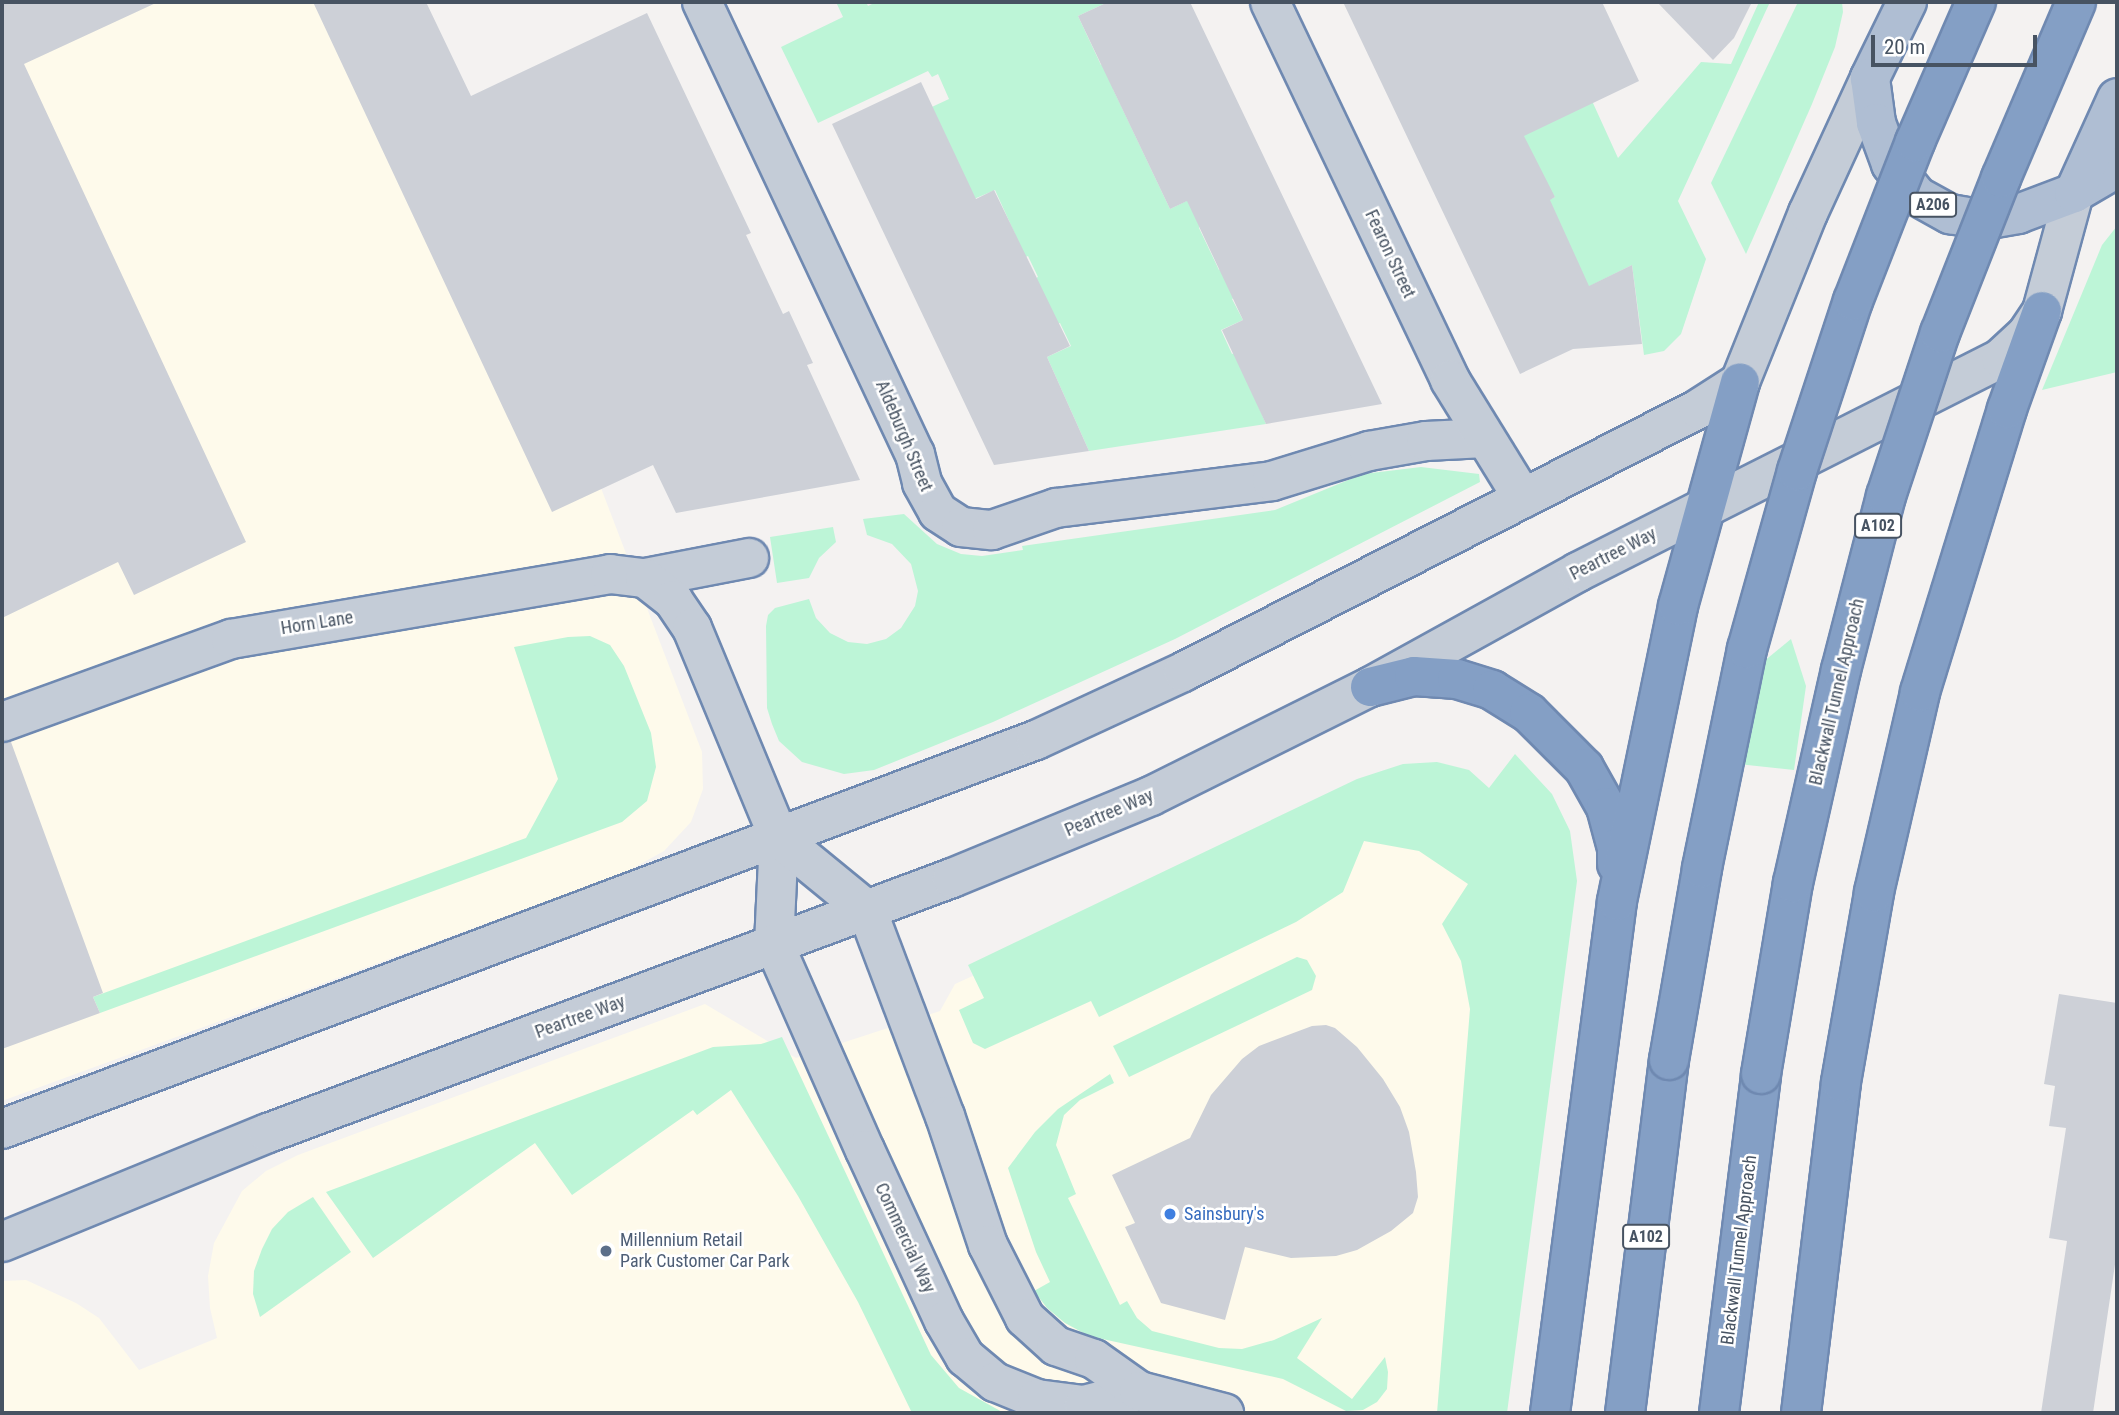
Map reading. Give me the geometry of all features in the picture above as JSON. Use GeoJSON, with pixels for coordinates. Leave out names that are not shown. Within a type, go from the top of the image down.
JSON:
{"type":"FeatureCollection","features":[{"type":"Feature","properties":{"kind":"highway","name":"A102"},"geometry":{"type":"LineString","coordinates":[[1625,1413],[1669,1060],[1702,868],[1747,649],[1797,471],[1853,300],[1915,142],[1976,2]]}},
{"type":"Feature","properties":{"kind":"highway","name":"Blackwall Tunnel Approach"},"geometry":{"type":"LineString","coordinates":[[1719,1413],[1761,1074],[1793,883],[1841,670],[1886,496],[1940,333],[2001,178],[2076,2]]}},
{"type":"Feature","properties":{"kind":"highway"},"geometry":{"type":"LineString","coordinates":[[1801,1413],[1841,1082],[1874,892],[1920,692],[2007,409],[2042,311]]}},
{"type":"Feature","properties":{"kind":"highway"},"geometry":{"type":"LineString","coordinates":[[1550,1413],[1617,901],[1678,606],[1740,382]]}},
{"type":"Feature","properties":{"kind":"highway"},"geometry":{"type":"LineString","coordinates":[[1370,687],[1414,676],[1457,679],[1492,690],[1529,713],[1584,768],[1606,807],[1617,848],[1617,901]]}},
{"type":"Feature","properties":{"kind":"main road"},"geometry":{"type":"LineString","coordinates":[[1871,78],[1907,2]]}},
{"type":"Feature","properties":{"kind":"main road","name":"A206"},"geometry":{"type":"LineString","coordinates":[[1871,78],[1876,123],[1891,164],[1917,197],[1950,214],[1984,220],[2018,214],[2074,192],[2117,168]]}},
{"type":"Feature","properties":{"kind":"main road"},"geometry":{"type":"LineString","coordinates":[[2074,192],[2117,98]]}},
{"type":"Feature","properties":{"kind":"street","name":"Aldeburgh Street"},"geometry":{"type":"LineString","coordinates":[[702,2],[915,454],[922,483],[938,512],[961,527],[992,530],[1056,508],[1272,481],[1369,451],[1426,441],[1485,438]]}},
{"type":"Feature","properties":{"kind":"street","name":"Fearon Street"},"geometry":{"type":"LineString","coordinates":[[1270,2],[1450,380],[1523,498]]}},
{"type":"Feature","properties":{"kind":"street"},"geometry":{"type":"LineString","coordinates":[[2,1129],[1036,740],[1183,673],[1698,409],[1740,382],[1808,213],[1871,78]]}},
{"type":"Feature","properties":{"kind":"street","name":"Peartree Way"},"geometry":{"type":"LineString","coordinates":[[2,1242],[268,1133],[867,910],[1151,796],[1370,687],[1568,577],[2001,358],[2017,343],[2042,311],[2074,192]]}},
{"type":"Feature","properties":{"kind":"street","name":"Horn Lane"},"geometry":{"type":"LineString","coordinates":[[2,722],[231,639],[610,574],[645,578],[749,558]]}},
{"type":"Feature","properties":{"kind":"street"},"geometry":{"type":"LineString","coordinates":[[645,578],[673,600],[692,628],[779,838],[774,944]]}},
{"type":"Feature","properties":{"kind":"street"},"geometry":{"type":"LineString","coordinates":[[779,838],[867,910]]}},
{"type":"Feature","properties":{"kind":"street","name":"Commercial Way"},"geometry":{"type":"LineString","coordinates":[[867,910],[936,1092],[988,1245],[1025,1318],[1056,1346],[1094,1359],[1139,1391],[1224,1413]]}},
{"type":"Feature","properties":{"kind":"street","name":"Commercial Way"},"geometry":{"type":"LineString","coordinates":[[774,944],[864,1150],[944,1321],[965,1357],[995,1382],[1037,1399],[1084,1405],[1139,1391]]}},
{"type":"Feature","properties":{"kind":"shaded area"},"geometry":{"type":"Polygon","coordinates":[[[2,2],[415,2],[702,752],[703,789],[691,822],[664,851],[626,872],[2,1101],[2,2]]]}},
{"type":"Feature","properties":{"kind":"shaded area"},"geometry":{"type":"Polygon","coordinates":[[[1417,774],[1489,809],[1467,1413],[2,1413],[2,1281],[26,1280],[76,1303],[99,1318],[139,1370],[217,1338],[210,1308],[208,1276],[214,1243],[242,1191],[266,1171],[298,1155],[705,1004],[796,1058],[940,1011],[955,984],[1417,774]]]}},
{"type":"Feature","properties":{"kind":"green space"},"geometry":{"type":"Polygon","coordinates":[[[836,2],[866,2],[868,6],[876,2],[1108,2],[1078,16],[1101,65],[1140,46],[1113,89],[1170,209],[1209,190],[1199,228],[1219,270],[1242,260],[1256,287],[1232,299],[1243,320],[1221,330],[1232,354],[1277,333],[1256,401],[1266,424],[1089,451],[1047,357],[1071,346],[1060,323],[1036,334],[1016,288],[1038,277],[1028,256],[1003,267],[1015,234],[995,190],[974,199],[908,118],[949,99],[938,74],[932,77],[928,71],[818,123],[781,47],[843,17],[836,2]]]}},
{"type":"Feature","properties":{"kind":"green space"},"geometry":{"type":"Polygon","coordinates":[[[1435,2],[1547,2],[1618,158],[1701,62],[1731,64],[1759,2],[1770,2],[1678,201],[1706,259],[1681,334],[1664,351],[1644,355],[1632,265],[1576,293],[1516,216],[1555,197],[1417,10],[1435,2]]]}},
{"type":"Feature","properties":{"kind":"green space"},"geometry":{"type":"Polygon","coordinates":[[[1798,2],[1842,2],[1843,12],[1835,47],[1746,254],[1711,183],[1798,2]]]}},
{"type":"Feature","properties":{"kind":"green space"},"geometry":{"type":"Polygon","coordinates":[[[2117,226],[2117,372],[2042,390],[2102,245],[2117,226]]]}},
{"type":"Feature","properties":{"kind":"green space"},"geometry":{"type":"Polygon","coordinates":[[[1421,467],[1479,474],[1480,482],[1175,639],[993,722],[874,770],[844,774],[802,762],[779,741],[772,724],[767,708],[766,626],[768,615],[775,608],[809,599],[816,618],[830,633],[848,642],[867,644],[886,639],[901,628],[915,606],[918,591],[911,564],[892,544],[867,535],[863,519],[904,514],[937,544],[961,554],[982,556],[1023,550],[1022,546],[1275,510],[1363,474],[1421,467]]]}},
{"type":"Feature","properties":{"kind":"green space"},"geometry":{"type":"Polygon","coordinates":[[[833,527],[836,542],[819,558],[809,578],[777,583],[770,537],[833,527]]]}},
{"type":"Feature","properties":{"kind":"green space"},"geometry":{"type":"Polygon","coordinates":[[[590,636],[610,645],[624,666],[651,733],[656,767],[647,801],[622,822],[100,1013],[93,997],[526,838],[558,779],[514,647],[568,637],[590,636]]]}},
{"type":"Feature","properties":{"kind":"green space"},"geometry":{"type":"Polygon","coordinates":[[[1791,639],[1806,686],[1794,770],[1738,764],[1751,672],[1791,639]]]}},
{"type":"Feature","properties":{"kind":"green space"},"geometry":{"type":"Polygon","coordinates":[[[1515,754],[1552,794],[1570,831],[1577,881],[1507,1413],[1437,1413],[1470,1009],[1461,961],[1442,924],[1468,884],[1419,851],[1364,841],[1343,892],[1296,922],[1099,1017],[1091,1001],[985,1049],[973,1043],[959,1010],[984,998],[968,965],[1357,779],[1403,764],[1437,762],[1469,770],[1489,788],[1515,754]]]}},
{"type":"Feature","properties":{"kind":"green space"},"geometry":{"type":"Polygon","coordinates":[[[1297,957],[1307,960],[1316,976],[1312,990],[1129,1077],[1113,1046],[1297,957]]]}},
{"type":"Feature","properties":{"kind":"green space"},"geometry":{"type":"Polygon","coordinates":[[[782,1037],[931,1355],[959,1388],[1004,1413],[912,1413],[858,1302],[798,1196],[731,1090],[697,1115],[693,1110],[572,1195],[535,1143],[373,1258],[326,1192],[713,1047],[761,1044],[782,1037]]]}},
{"type":"Feature","properties":{"kind":"green space"},"geometry":{"type":"Polygon","coordinates":[[[1110,1074],[1114,1083],[1080,1100],[1064,1115],[1056,1145],[1076,1194],[1068,1198],[1120,1305],[1127,1301],[1137,1318],[1152,1331],[1219,1348],[1242,1349],[1274,1340],[1322,1318],[1297,1358],[1352,1399],[1385,1357],[1387,1389],[1377,1402],[1363,1410],[1346,1411],[1283,1379],[1089,1336],[1065,1323],[1047,1308],[1034,1291],[1050,1282],[1036,1252],[1008,1168],[1035,1132],[1058,1109],[1110,1074]]]}},
{"type":"Feature","properties":{"kind":"green space"},"geometry":{"type":"Polygon","coordinates":[[[313,1197],[351,1252],[260,1317],[253,1294],[254,1271],[262,1249],[272,1229],[288,1212],[313,1197]]]}},
{"type":"Feature","properties":{"kind":"building"},"geometry":{"type":"Polygon","coordinates":[[[2,2],[158,2],[24,64],[246,542],[134,595],[118,562],[2,618],[2,2]]]}},
{"type":"Feature","properties":{"kind":"building"},"geometry":{"type":"Polygon","coordinates":[[[313,2],[426,2],[471,96],[647,13],[751,233],[746,235],[783,314],[789,311],[813,363],[807,365],[860,480],[676,513],[653,465],[552,512],[313,2]]]}},
{"type":"Feature","properties":{"kind":"building"},"geometry":{"type":"Polygon","coordinates":[[[1108,2],[1190,2],[1382,404],[1266,424],[1222,330],[1243,320],[1187,201],[1170,209],[1078,16],[1108,2]]]}},
{"type":"Feature","properties":{"kind":"building"},"geometry":{"type":"Polygon","coordinates":[[[1343,2],[1602,2],[1639,81],[1524,136],[1555,197],[1550,200],[1589,286],[1632,265],[1642,344],[1573,349],[1520,374],[1343,2]]]}},
{"type":"Feature","properties":{"kind":"building"},"geometry":{"type":"Polygon","coordinates":[[[1657,2],[1752,2],[1734,38],[1713,60],[1657,2]]]}},
{"type":"Feature","properties":{"kind":"building"},"geometry":{"type":"Polygon","coordinates":[[[921,82],[976,199],[994,190],[1070,346],[1047,357],[1089,451],[994,465],[832,124],[921,82]]]}},
{"type":"Feature","properties":{"kind":"building"},"geometry":{"type":"Polygon","coordinates":[[[11,742],[103,993],[93,997],[100,1013],[2,1049],[2,743],[11,742]]]}},
{"type":"Feature","properties":{"kind":"building"},"geometry":{"type":"Polygon","coordinates":[[[2059,994],[2117,1003],[2117,1251],[2093,1413],[2041,1413],[2067,1241],[2049,1238],[2066,1128],[2049,1126],[2055,1086],[2044,1084],[2059,994]]]}},
{"type":"Feature","properties":{"kind":"building"},"geometry":{"type":"Polygon","coordinates":[[[1326,1025],[1335,1028],[1357,1047],[1383,1079],[1400,1107],[1409,1132],[1416,1172],[1418,1197],[1413,1213],[1391,1231],[1357,1250],[1336,1256],[1291,1258],[1245,1247],[1225,1320],[1161,1303],[1125,1227],[1135,1223],[1112,1175],[1190,1138],[1211,1095],[1242,1059],[1259,1046],[1312,1026],[1326,1025]]]}},
{"type":"Feature","properties":{"kind":"place","name":"Sainsbury's"},"geometry":{"type":"Point","coordinates":[1170,1214]}},
{"type":"Feature","properties":{"kind":"place","name":"Millennium Retail Park Customer Car Park"},"geometry":{"type":"Point","coordinates":[606,1251]}}]}
